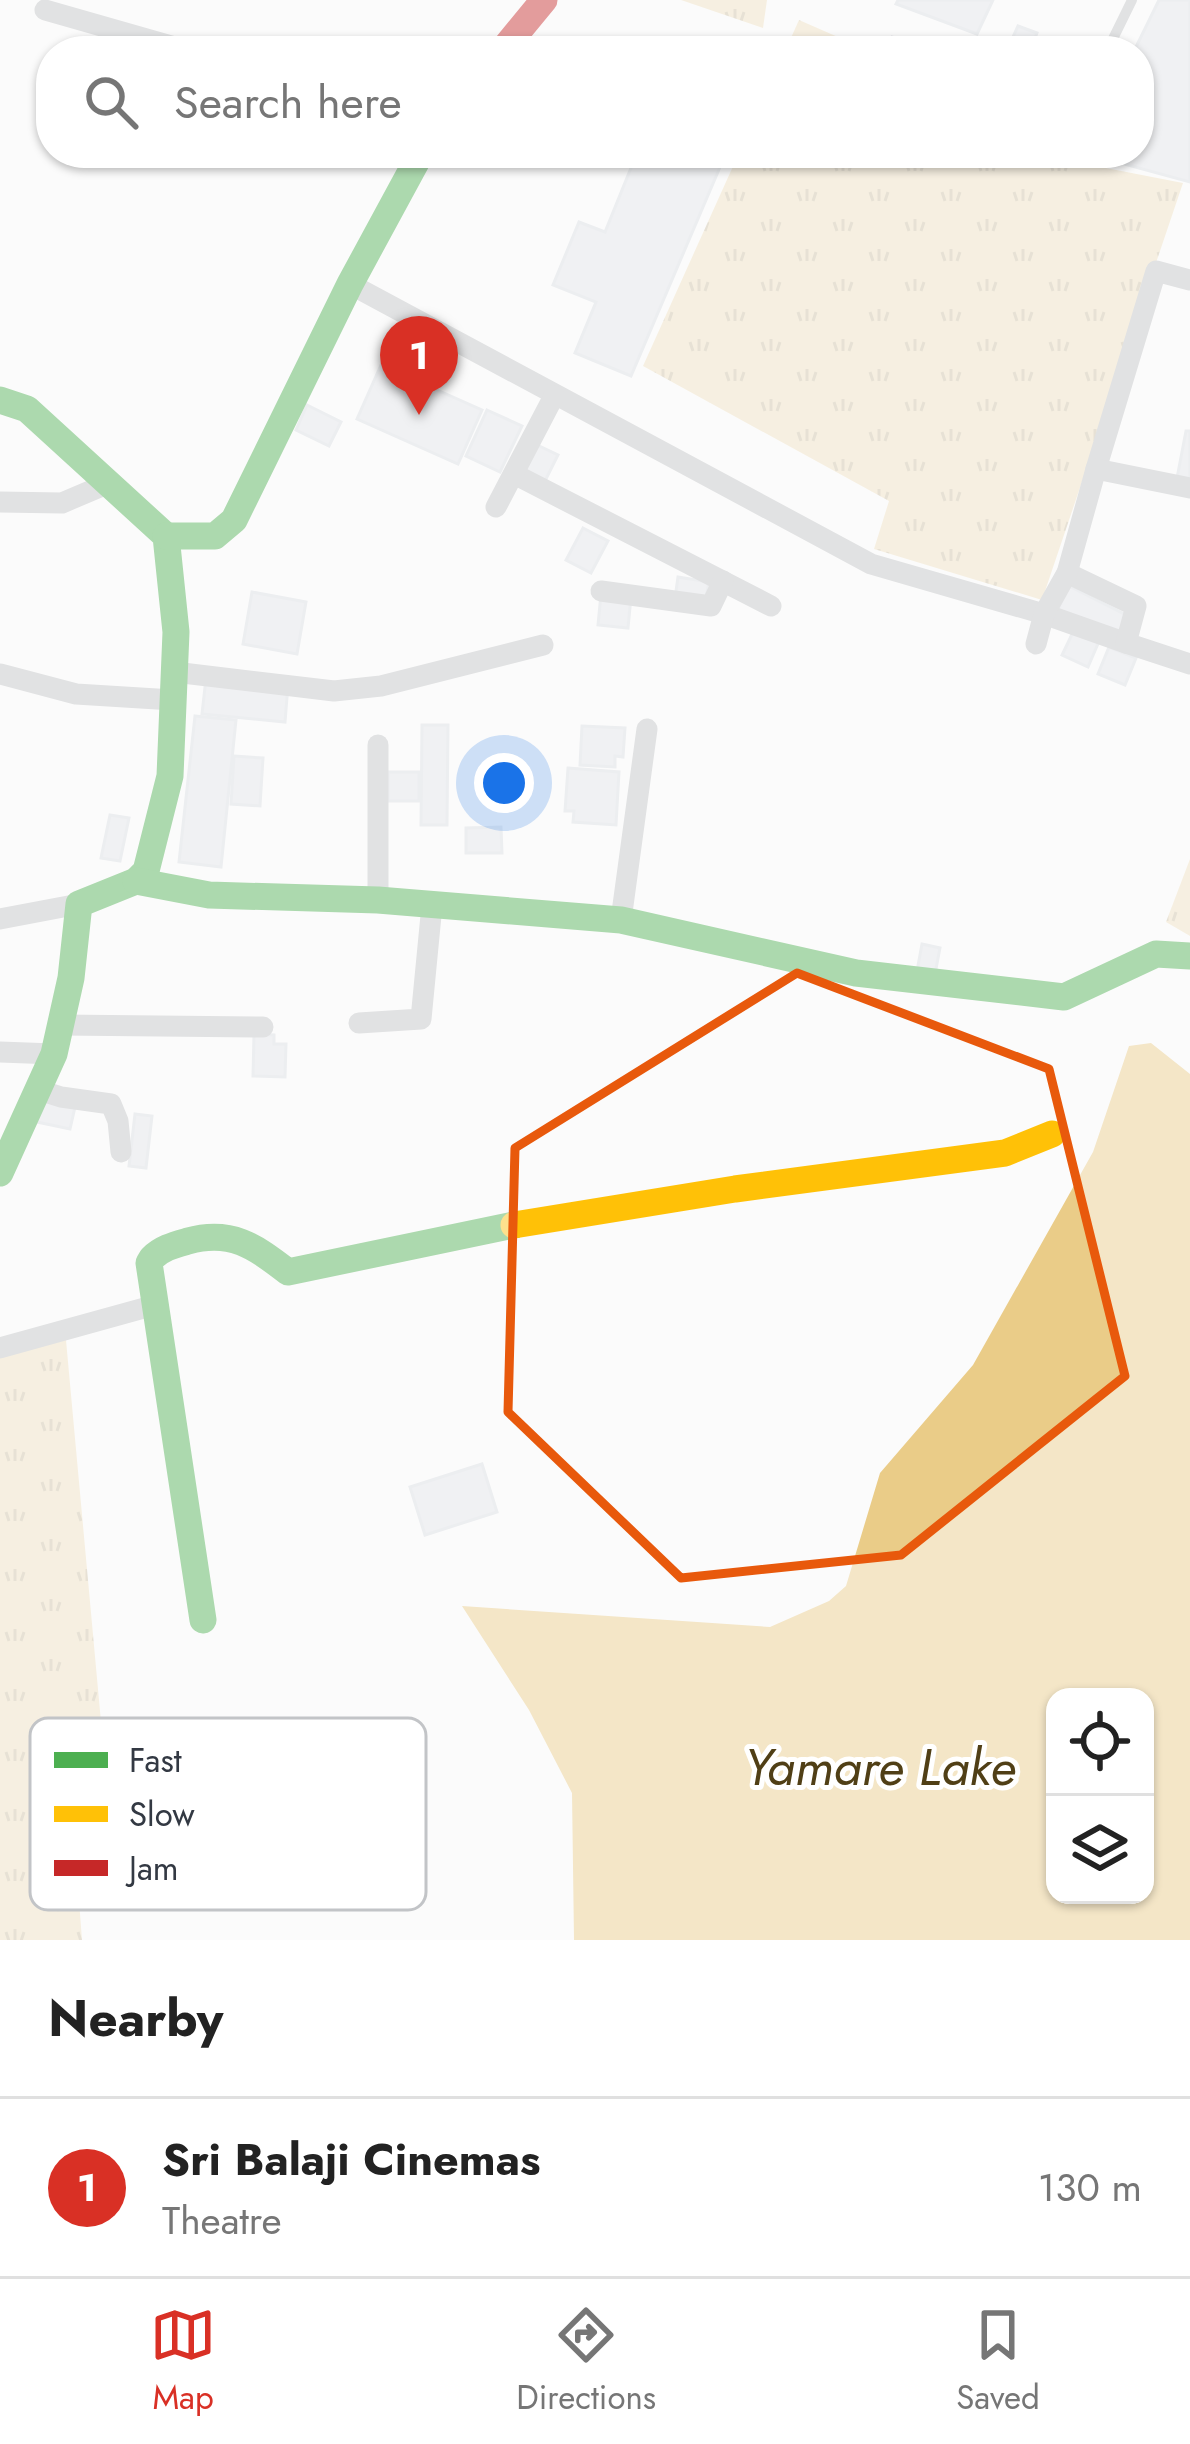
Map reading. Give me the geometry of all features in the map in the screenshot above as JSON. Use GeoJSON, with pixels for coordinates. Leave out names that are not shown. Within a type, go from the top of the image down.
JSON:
{"type":"FeatureCollection","features":[{"type":"Feature","properties":{"kind":"street"},"geometry":{"type":"LineString","coordinates":[[514,36],[544,0]]}},
{"type":"Feature","properties":{"kind":"street"},"geometry":{"type":"LineString","coordinates":[[45,10],[136,36]]}},
{"type":"Feature","properties":{"kind":"street"},"geometry":{"type":"LineString","coordinates":[[166,536],[215,536],[234,520],[413,168]]}},
{"type":"Feature","properties":{"kind":"street"},"geometry":{"type":"LineString","coordinates":[[1036,644],[1045,614],[1067,573],[1156,271],[1190,280]]}},
{"type":"Feature","properties":{"kind":"street"},"geometry":{"type":"LineString","coordinates":[[350,284],[871,564],[1045,614],[1190,664]]}},
{"type":"Feature","properties":{"kind":"street"},"geometry":{"type":"LineString","coordinates":[[496,507],[554,396]]}},
{"type":"Feature","properties":{"kind":"street"},"geometry":{"type":"LineString","coordinates":[[0,400],[27,410],[166,536],[176,632],[170,776],[146,871],[136,881],[79,904],[0,919]]}},
{"type":"Feature","properties":{"kind":"street"},"geometry":{"type":"LineString","coordinates":[[1096,469],[1190,488]]}},
{"type":"Feature","properties":{"kind":"street"},"geometry":{"type":"LineString","coordinates":[[514,475],[771,606]]}},
{"type":"Feature","properties":{"kind":"street"},"geometry":{"type":"LineString","coordinates":[[0,502],[62,503],[109,483]]}},
{"type":"Feature","properties":{"kind":"street"},"geometry":{"type":"LineString","coordinates":[[1067,573],[1136,606],[1126,644]]}},
{"type":"Feature","properties":{"kind":"street"},"geometry":{"type":"LineString","coordinates":[[601,591],[711,606],[723,581]]}},
{"type":"Feature","properties":{"kind":"street"},"geometry":{"type":"LineString","coordinates":[[0,674],[76,694],[173,686],[334,691],[380,686],[543,645]]}},
{"type":"Feature","properties":{"kind":"street"},"geometry":{"type":"LineString","coordinates":[[621,920],[647,729]]}},
{"type":"Feature","properties":{"kind":"street"},"geometry":{"type":"LineString","coordinates":[[378,745],[378,900]]}},
{"type":"Feature","properties":{"kind":"street"},"geometry":{"type":"LineString","coordinates":[[136,881],[209,895],[378,900],[621,920],[856,973],[1064,997],[1156,954],[1190,956]]}},
{"type":"Feature","properties":{"kind":"street"},"geometry":{"type":"LineString","coordinates":[[0,1173],[54,1054],[79,904]]}},
{"type":"Feature","properties":{"kind":"street"},"geometry":{"type":"LineString","coordinates":[[359,1023],[421,1019],[432,905]]}},
{"type":"Feature","properties":{"kind":"street"},"geometry":{"type":"LineString","coordinates":[[62,1024],[263,1027]]}},
{"type":"Feature","properties":{"kind":"street"},"geometry":{"type":"LineString","coordinates":[[0,1052],[54,1054]]}},
{"type":"Feature","properties":{"kind":"street"},"geometry":{"type":"LineString","coordinates":[[39,1090],[111,1104],[121,1152]]}},
{"type":"Feature","properties":{"kind":"street"},"geometry":{"type":"LineString","coordinates":[[203,1620],[149,1263],[153,1256],[212,1234],[233,1235],[288,1272],[385,1248],[586,1213],[1005,1153],[1052,1134]]}},
{"type":"Feature","properties":{"kind":"street"},"geometry":{"type":"LineString","coordinates":[[0,1348],[155,1304]]}},
{"type":"Feature","properties":{"kind":"lane"},"geometry":{"type":"LineString","coordinates":[[1114,36],[1132,0]]}},
{"type":"Feature","properties":{"kind":"highlighted area"},"geometry":{"type":"Polygon","coordinates":[[[797,973],[1049,1069],[1125,1376],[901,1555],[681,1578],[508,1412],[515,1148],[797,973]]]}},
{"type":"Feature","properties":{"kind":"green space"},"geometry":{"type":"Polygon","coordinates":[[[681,0],[767,0],[763,28],[681,0]]]}},
{"type":"Feature","properties":{"kind":"green space"},"geometry":{"type":"Polygon","coordinates":[[[799,20],[836,36],[792,36],[799,20]]]}},
{"type":"Feature","properties":{"kind":"green space"},"geometry":{"type":"Polygon","coordinates":[[[732,168],[1106,168],[1183,183],[1042,600],[874,549],[889,501],[643,366],[732,168]]]}},
{"type":"Feature","properties":{"kind":"green space"},"geometry":{"type":"Polygon","coordinates":[[[1190,859],[1190,936],[1166,922],[1190,859]]]}},
{"type":"Feature","properties":{"kind":"green space"},"geometry":{"type":"Polygon","coordinates":[[[66,1340],[101,1718],[30,1718],[30,1910],[80,1910],[82,1940],[0,1940],[0,1357],[66,1340]]]}},
{"type":"Feature","properties":{"kind":"water","name":"Yamare Lake"},"geometry":{"type":"Polygon","coordinates":[[[1151,1043],[1190,1074],[1190,1940],[574,1940],[572,1793],[529,1710],[462,1606],[770,1627],[829,1601],[846,1586],[880,1473],[973,1365],[1093,1152],[1129,1046],[1151,1043]]]}},
{"type":"Feature","properties":{"kind":"building"},"geometry":{"type":"Polygon","coordinates":[[[898,0],[993,0],[977,34],[896,4],[898,0]]]}},
{"type":"Feature","properties":{"kind":"building"},"geometry":{"type":"Polygon","coordinates":[[[1159,0],[1190,0],[1190,182],[1139,168],[1154,168],[1154,36],[1141,36],[1159,0]]]}},
{"type":"Feature","properties":{"kind":"building"},"geometry":{"type":"Polygon","coordinates":[[[1018,26],[1037,33],[1036,36],[1013,36],[1018,26]]]}},
{"type":"Feature","properties":{"kind":"building"},"geometry":{"type":"Polygon","coordinates":[[[631,168],[720,168],[631,376],[575,353],[596,302],[553,285],[579,222],[605,232],[631,168]]]}},
{"type":"Feature","properties":{"kind":"building"},"geometry":{"type":"Polygon","coordinates":[[[381,365],[482,410],[458,464],[357,419],[381,365]]]}},
{"type":"Feature","properties":{"kind":"building"},"geometry":{"type":"Polygon","coordinates":[[[307,405],[341,422],[329,446],[296,430],[307,405]]]}},
{"type":"Feature","properties":{"kind":"building"},"geometry":{"type":"Polygon","coordinates":[[[487,410],[522,426],[500,472],[466,456],[487,410]]]}},
{"type":"Feature","properties":{"kind":"building"},"geometry":{"type":"Polygon","coordinates":[[[1186,431],[1190,431],[1190,481],[1177,478],[1186,431]]]}},
{"type":"Feature","properties":{"kind":"building"},"geometry":{"type":"Polygon","coordinates":[[[533,443],[558,455],[545,481],[520,469],[533,443]]]}},
{"type":"Feature","properties":{"kind":"building"},"geometry":{"type":"Polygon","coordinates":[[[583,528],[608,541],[591,573],[566,560],[583,528]]]}},
{"type":"Feature","properties":{"kind":"building"},"geometry":{"type":"Polygon","coordinates":[[[678,577],[709,582],[705,603],[675,598],[678,577]]]}},
{"type":"Feature","properties":{"kind":"building"},"geometry":{"type":"Polygon","coordinates":[[[1069,586],[1130,617],[1119,639],[1058,609],[1069,586]]]}},
{"type":"Feature","properties":{"kind":"building"},"geometry":{"type":"Polygon","coordinates":[[[252,592],[306,602],[297,654],[243,644],[252,592]]]}},
{"type":"Feature","properties":{"kind":"building"},"geometry":{"type":"Polygon","coordinates":[[[601,594],[631,597],[628,628],[598,625],[601,594]]]}},
{"type":"Feature","properties":{"kind":"building"},"geometry":{"type":"Polygon","coordinates":[[[1075,628],[1100,639],[1088,667],[1062,655],[1075,628]]]}},
{"type":"Feature","properties":{"kind":"building"},"geometry":{"type":"Polygon","coordinates":[[[1109,647],[1136,658],[1125,685],[1098,674],[1109,647]]]}},
{"type":"Feature","properties":{"kind":"building"},"geometry":{"type":"Polygon","coordinates":[[[206,678],[288,685],[285,722],[202,714],[206,678]]]}},
{"type":"Feature","properties":{"kind":"building"},"geometry":{"type":"Polygon","coordinates":[[[195,716],[236,720],[221,867],[179,862],[195,716]]]}},
{"type":"Feature","properties":{"kind":"building"},"geometry":{"type":"Polygon","coordinates":[[[422,725],[448,725],[447,825],[421,825],[422,725]]]}},
{"type":"Feature","properties":{"kind":"building"},"geometry":{"type":"Polygon","coordinates":[[[582,726],[625,728],[623,757],[615,756],[615,767],[580,765],[582,726]]]}},
{"type":"Feature","properties":{"kind":"building"},"geometry":{"type":"Polygon","coordinates":[[[234,756],[263,758],[260,806],[231,804],[234,756]]]}},
{"type":"Feature","properties":{"kind":"building"},"geometry":{"type":"Polygon","coordinates":[[[568,768],[619,772],[616,825],[573,822],[574,811],[565,811],[568,768]]]}},
{"type":"Feature","properties":{"kind":"building"},"geometry":{"type":"Polygon","coordinates":[[[388,772],[419,772],[419,801],[388,801],[388,772]]]}},
{"type":"Feature","properties":{"kind":"building"},"geometry":{"type":"Polygon","coordinates":[[[110,815],[129,818],[120,861],[101,858],[110,815]]]}},
{"type":"Feature","properties":{"kind":"building"},"geometry":{"type":"Polygon","coordinates":[[[501,827],[502,853],[466,853],[466,828],[501,827]]]}},
{"type":"Feature","properties":{"kind":"building"},"geometry":{"type":"Polygon","coordinates":[[[922,944],[940,948],[935,974],[917,971],[922,944]]]}},
{"type":"Feature","properties":{"kind":"building"},"geometry":{"type":"Polygon","coordinates":[[[254,1034],[274,1035],[274,1044],[286,1044],[285,1077],[253,1076],[254,1034]]]}},
{"type":"Feature","properties":{"kind":"building"},"geometry":{"type":"Polygon","coordinates":[[[41,1099],[75,1107],[70,1129],[37,1122],[41,1099]]]}},
{"type":"Feature","properties":{"kind":"building"},"geometry":{"type":"Polygon","coordinates":[[[135,1114],[152,1116],[146,1168],[129,1166],[135,1114]]]}},
{"type":"Feature","properties":{"kind":"building"},"geometry":{"type":"Polygon","coordinates":[[[482,1464],[497,1512],[425,1535],[410,1487],[482,1464]]]}},
{"type":"Feature","properties":{"kind":"traffic: fast"},"geometry":{"type":"LineString","coordinates":[[166,536],[215,536],[234,520],[413,168]]}},
{"type":"Feature","properties":{"kind":"traffic: fast"},"geometry":{"type":"LineString","coordinates":[[0,400],[27,409],[166,536],[176,632],[170,776],[146,871],[136,881],[79,904],[71,978],[54,1054],[0,1173]]}},
{"type":"Feature","properties":{"kind":"traffic: fast"},"geometry":{"type":"LineString","coordinates":[[136,881],[209,895],[378,900],[621,920],[856,973],[1064,997],[1156,954],[1190,956]]}},
{"type":"Feature","properties":{"kind":"traffic: fast"},"geometry":{"type":"LineString","coordinates":[[203,1620],[149,1263],[152,1258],[178,1244],[217,1237],[241,1242],[288,1272],[514,1225]]}},
{"type":"Feature","properties":{"kind":"traffic: slow"},"geometry":{"type":"LineString","coordinates":[[514,1225],[1005,1153],[1052,1134]]}},
{"type":"Feature","properties":{"kind":"traffic: jam"},"geometry":{"type":"LineString","coordinates":[[514,36],[544,0]]}},
{"type":"Feature","properties":{"kind":"place","name":"Sri Balaji Cinemas"},"geometry":{"type":"Point","coordinates":[419,415]}}]}
